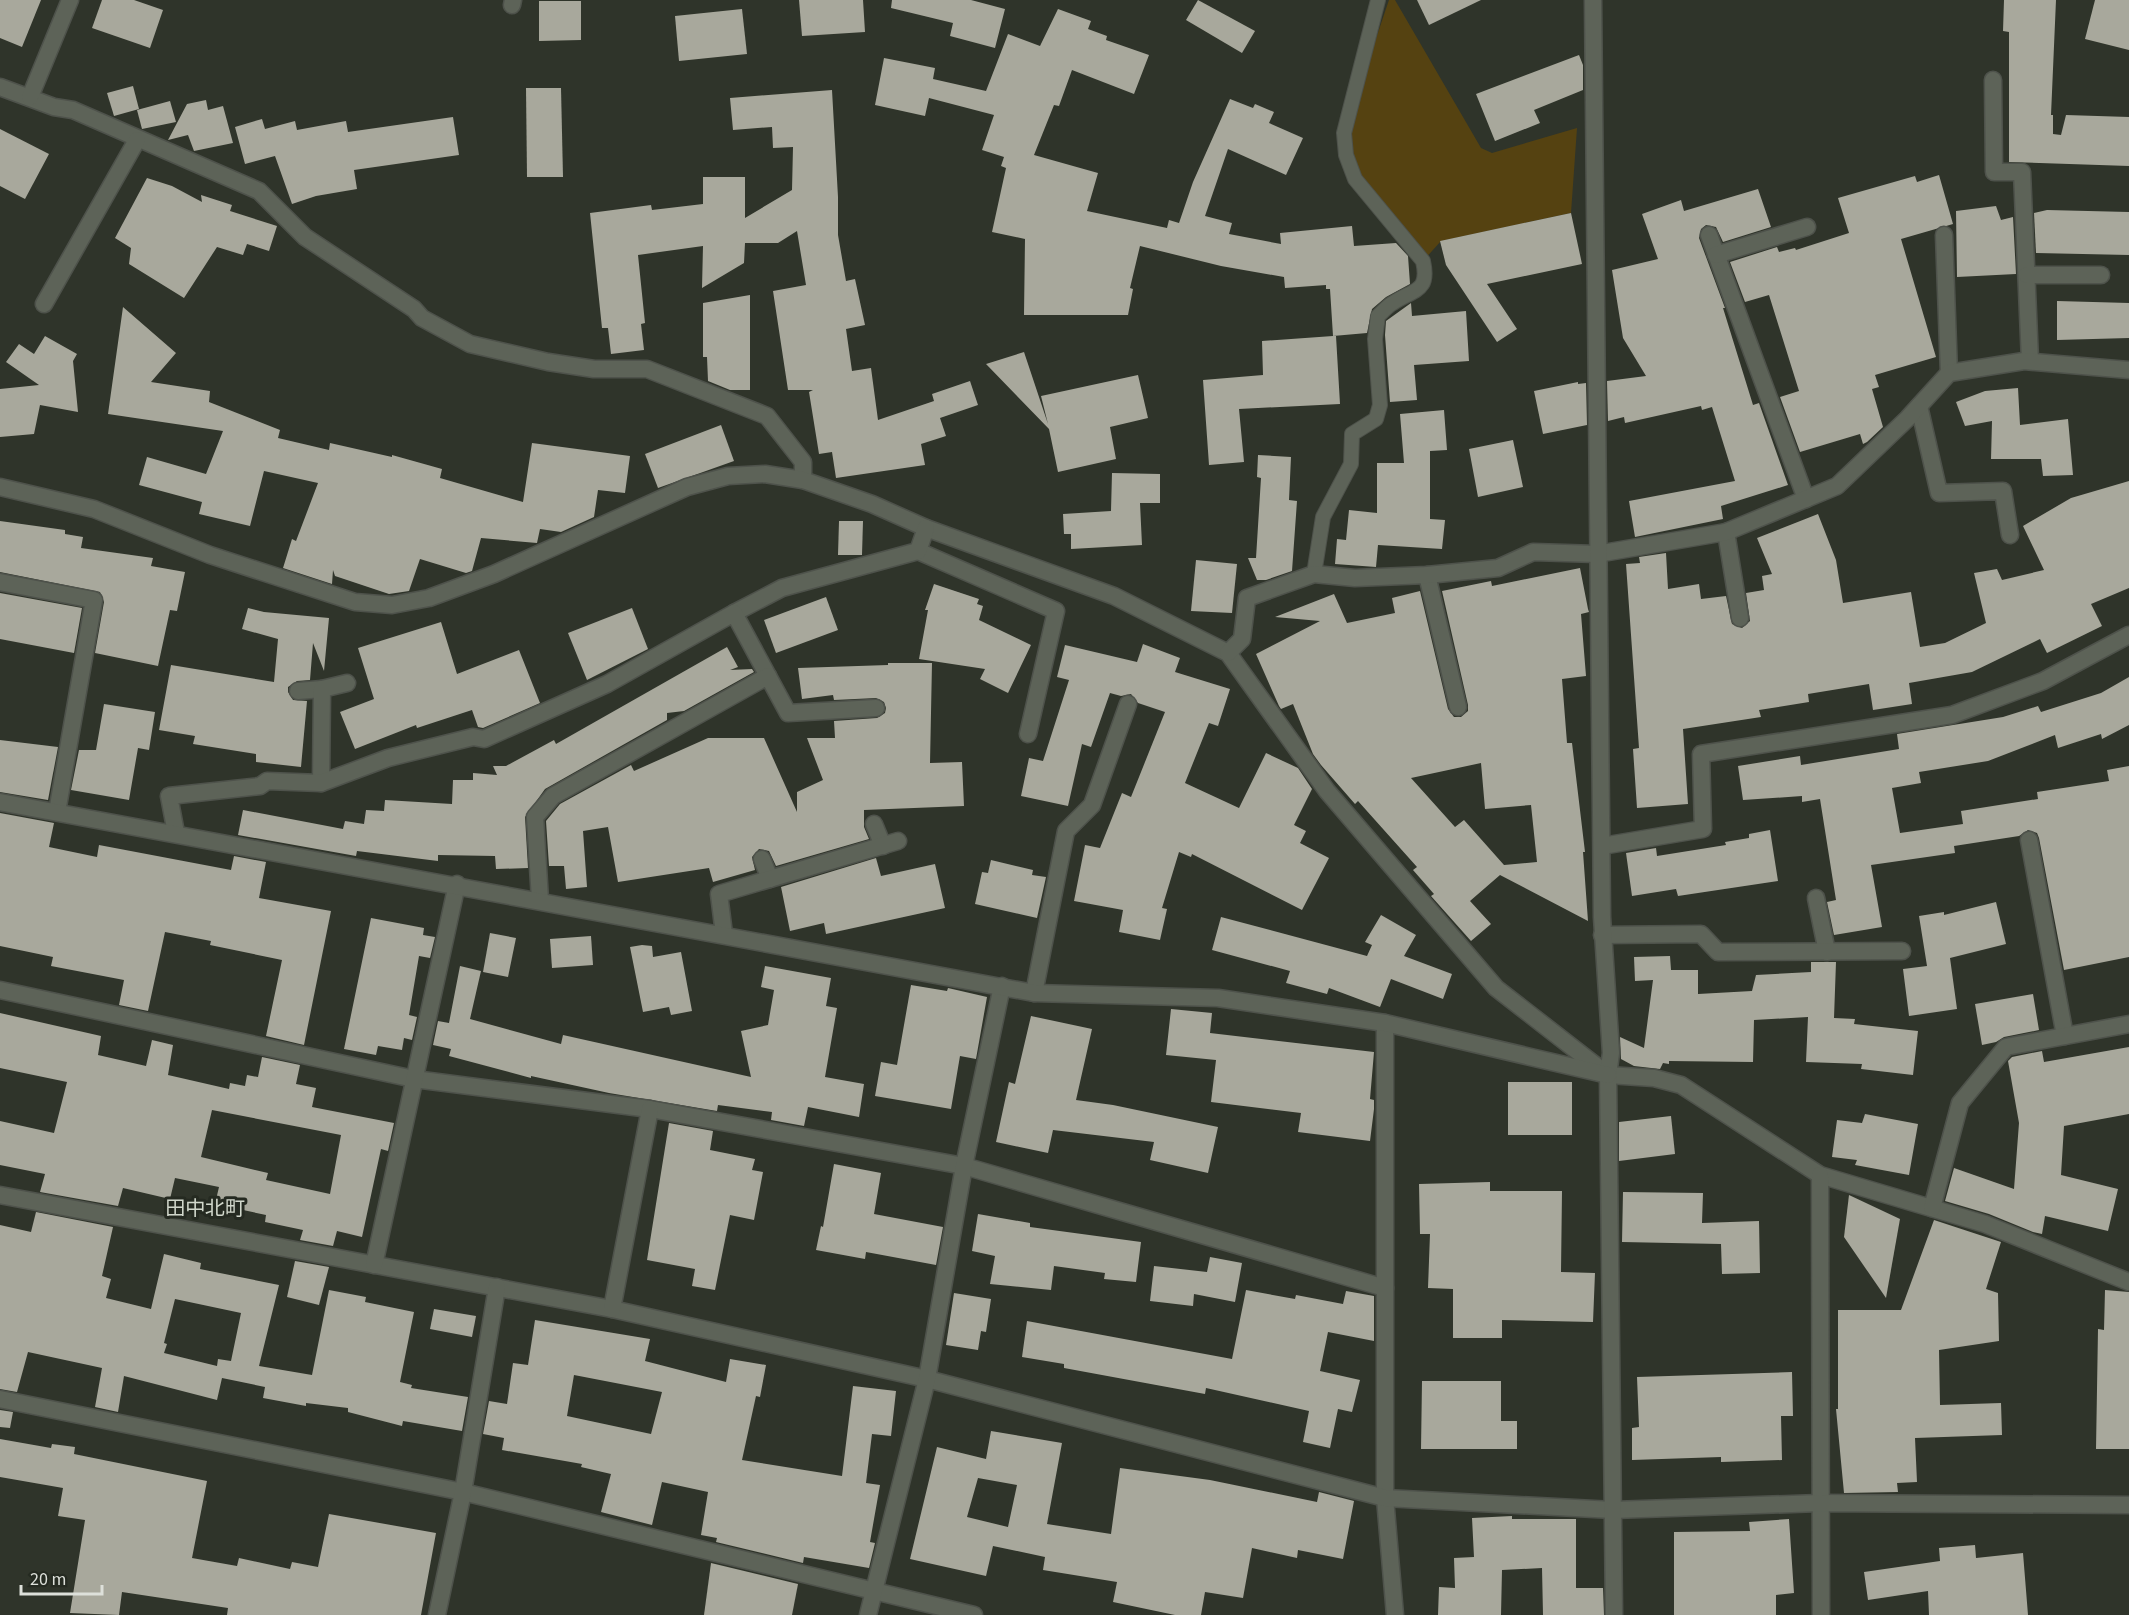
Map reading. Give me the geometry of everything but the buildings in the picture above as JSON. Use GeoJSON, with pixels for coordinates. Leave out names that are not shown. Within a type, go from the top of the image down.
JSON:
{"type":"FeatureCollection","features":[{"type":"Feature","properties":{"kind":"street"},"geometry":{"type":"LineString","coordinates":[[30,97],[70,0]]}},
{"type":"Feature","properties":{"kind":"street"},"geometry":{"type":"LineString","coordinates":[[1593,0],[1602,935],[1611,1053],[1608,1075],[1614,1615]]}},
{"type":"Feature","properties":{"kind":"street"},"geometry":{"type":"LineString","coordinates":[[1993,80],[1994,171],[2022,172],[2030,362]]}},
{"type":"Feature","properties":{"kind":"street"},"geometry":{"type":"LineString","coordinates":[[0,87],[54,106],[73,110],[137,140],[259,191],[305,237],[414,309],[422,318],[470,344],[548,362],[594,369],[647,369],[767,416],[802,462],[803,480]]}},
{"type":"Feature","properties":{"kind":"street"},"geometry":{"type":"LineString","coordinates":[[44,304],[137,140]]}},
{"type":"Feature","properties":{"kind":"street"},"geometry":{"type":"LineString","coordinates":[[1716,255],[1808,227]]}},
{"type":"Feature","properties":{"kind":"street"},"geometry":{"type":"LineString","coordinates":[[1709,235],[1806,499]]}},
{"type":"Feature","properties":{"kind":"street"},"geometry":{"type":"LineString","coordinates":[[1944,235],[1949,373]]}},
{"type":"Feature","properties":{"kind":"street"},"geometry":{"type":"LineString","coordinates":[[2026,275],[2101,275]]}},
{"type":"Feature","properties":{"kind":"street"},"geometry":{"type":"LineString","coordinates":[[1227,653],[1242,639],[1246,598],[1314,574],[1355,578],[1427,575],[1498,568],[1533,552],[1598,554],[1726,532],[1837,486],[1949,373],[2030,362],[2129,370]]}},
{"type":"Feature","properties":{"kind":"street"},"geometry":{"type":"LineString","coordinates":[[1918,406],[1939,493],[2003,491],[2010,535]]}},
{"type":"Feature","properties":{"kind":"street"},"geometry":{"type":"LineString","coordinates":[[0,488],[94,509],[210,555],[355,602],[392,605],[429,598],[494,574],[687,487],[728,476],[765,474],[803,480],[872,504],[926,528],[1114,596],[1227,653],[1327,791],[1496,988],[1608,1075]]}},
{"type":"Feature","properties":{"kind":"street"},"geometry":{"type":"LineString","coordinates":[[918,552],[926,528]]}},
{"type":"Feature","properties":{"kind":"street"},"geometry":{"type":"LineString","coordinates":[[1726,532],[1740,618]]}},
{"type":"Feature","properties":{"kind":"street"},"geometry":{"type":"LineString","coordinates":[[176,834],[169,796],[260,786],[267,781],[321,783],[388,758],[473,737],[484,739],[607,684],[782,588],[918,552],[1056,611],[1028,734]]}},
{"type":"Feature","properties":{"kind":"street"},"geometry":{"type":"LineString","coordinates":[[1427,575],[1458,707]]}},
{"type":"Feature","properties":{"kind":"street"},"geometry":{"type":"LineString","coordinates":[[0,582],[94,600],[57,812]]}},
{"type":"Feature","properties":{"kind":"street"},"geometry":{"type":"LineString","coordinates":[[734,613],[788,713],[876,708]]}},
{"type":"Feature","properties":{"kind":"street"},"geometry":{"type":"LineString","coordinates":[[1602,846],[1703,829],[1701,754],[1952,715],[2043,681],[2129,635]]}},
{"type":"Feature","properties":{"kind":"street"},"geometry":{"type":"LineString","coordinates":[[540,900],[535,817],[553,796],[768,676]]}},
{"type":"Feature","properties":{"kind":"street"},"geometry":{"type":"LineString","coordinates":[[298,691],[322,689],[347,683]]}},
{"type":"Feature","properties":{"kind":"street"},"geometry":{"type":"LineString","coordinates":[[321,783],[322,689]]}},
{"type":"Feature","properties":{"kind":"street"},"geometry":{"type":"LineString","coordinates":[[1034,993],[1066,831],[1092,805],[1128,704]]}},
{"type":"Feature","properties":{"kind":"street"},"geometry":{"type":"LineString","coordinates":[[0,802],[457,884],[1034,993],[1218,998],[1385,1023],[1608,1075],[1654,1078],[1681,1085],[1820,1174],[1985,1224],[2129,1282]]}},
{"type":"Feature","properties":{"kind":"street"},"geometry":{"type":"LineString","coordinates":[[724,934],[719,894],[890,844],[874,824]]}},
{"type":"Feature","properties":{"kind":"street"},"geometry":{"type":"LineString","coordinates":[[2028,840],[2065,1036]]}},
{"type":"Feature","properties":{"kind":"street"},"geometry":{"type":"LineString","coordinates":[[762,859],[770,879]]}},
{"type":"Feature","properties":{"kind":"street"},"geometry":{"type":"LineString","coordinates":[[374,1265],[457,884]]}},
{"type":"Feature","properties":{"kind":"street"},"geometry":{"type":"LineString","coordinates":[[1816,898],[1827,952]]}},
{"type":"Feature","properties":{"kind":"street"},"geometry":{"type":"LineString","coordinates":[[1602,935],[1701,934],[1719,952],[1902,951]]}},
{"type":"Feature","properties":{"kind":"street"},"geometry":{"type":"LineString","coordinates":[[868,1615],[927,1379],[964,1166],[1002,987]]}},
{"type":"Feature","properties":{"kind":"street"},"geometry":{"type":"LineString","coordinates":[[0,990],[414,1079],[650,1109],[964,1166],[1385,1288]]}},
{"type":"Feature","properties":{"kind":"street"},"geometry":{"type":"LineString","coordinates":[[1385,1023],[1385,1498],[1395,1615]]}},
{"type":"Feature","properties":{"kind":"street"},"geometry":{"type":"LineString","coordinates":[[1932,1208],[1960,1103],[2006,1047],[2129,1024]]}},
{"type":"Feature","properties":{"kind":"street"},"geometry":{"type":"LineString","coordinates":[[612,1309],[650,1109]]}},
{"type":"Feature","properties":{"kind":"street"},"geometry":{"type":"LineString","coordinates":[[1820,1174],[1821,1615]]}},
{"type":"Feature","properties":{"kind":"street"},"geometry":{"type":"LineString","coordinates":[[0,1195],[612,1309],[927,1379],[1385,1498],[1613,1510],[1820,1503],[2129,1505]]}},
{"type":"Feature","properties":{"kind":"street"},"geometry":{"type":"LineString","coordinates":[[437,1615],[463,1492],[497,1287]]}},
{"type":"Feature","properties":{"kind":"street"},"geometry":{"type":"LineString","coordinates":[[0,1399],[463,1492],[974,1615]]}},
{"type":"Feature","properties":{"kind":"lane"},"geometry":{"type":"LineString","coordinates":[[1314,574],[1323,517],[1351,464],[1352,434],[1376,418],[1380,405],[1375,339],[1378,316],[1392,303],[1420,289],[1426,275],[1423,261],[1355,179],[1346,155],[1344,133],[1378,0]]}},
{"type":"Feature","properties":{"kind":"shaded area"},"geometry":{"type":"Polygon","coordinates":[[[1389,0],[1395,0],[1481,148],[1492,153],[1577,128],[1571,213],[1441,241],[1423,261],[1355,179],[1344,133],[1389,0]]]}},
{"type":"Feature","properties":{"kind":"district","name":"田中北町"},"geometry":{"type":"Point","coordinates":[205,1208]}}]}
